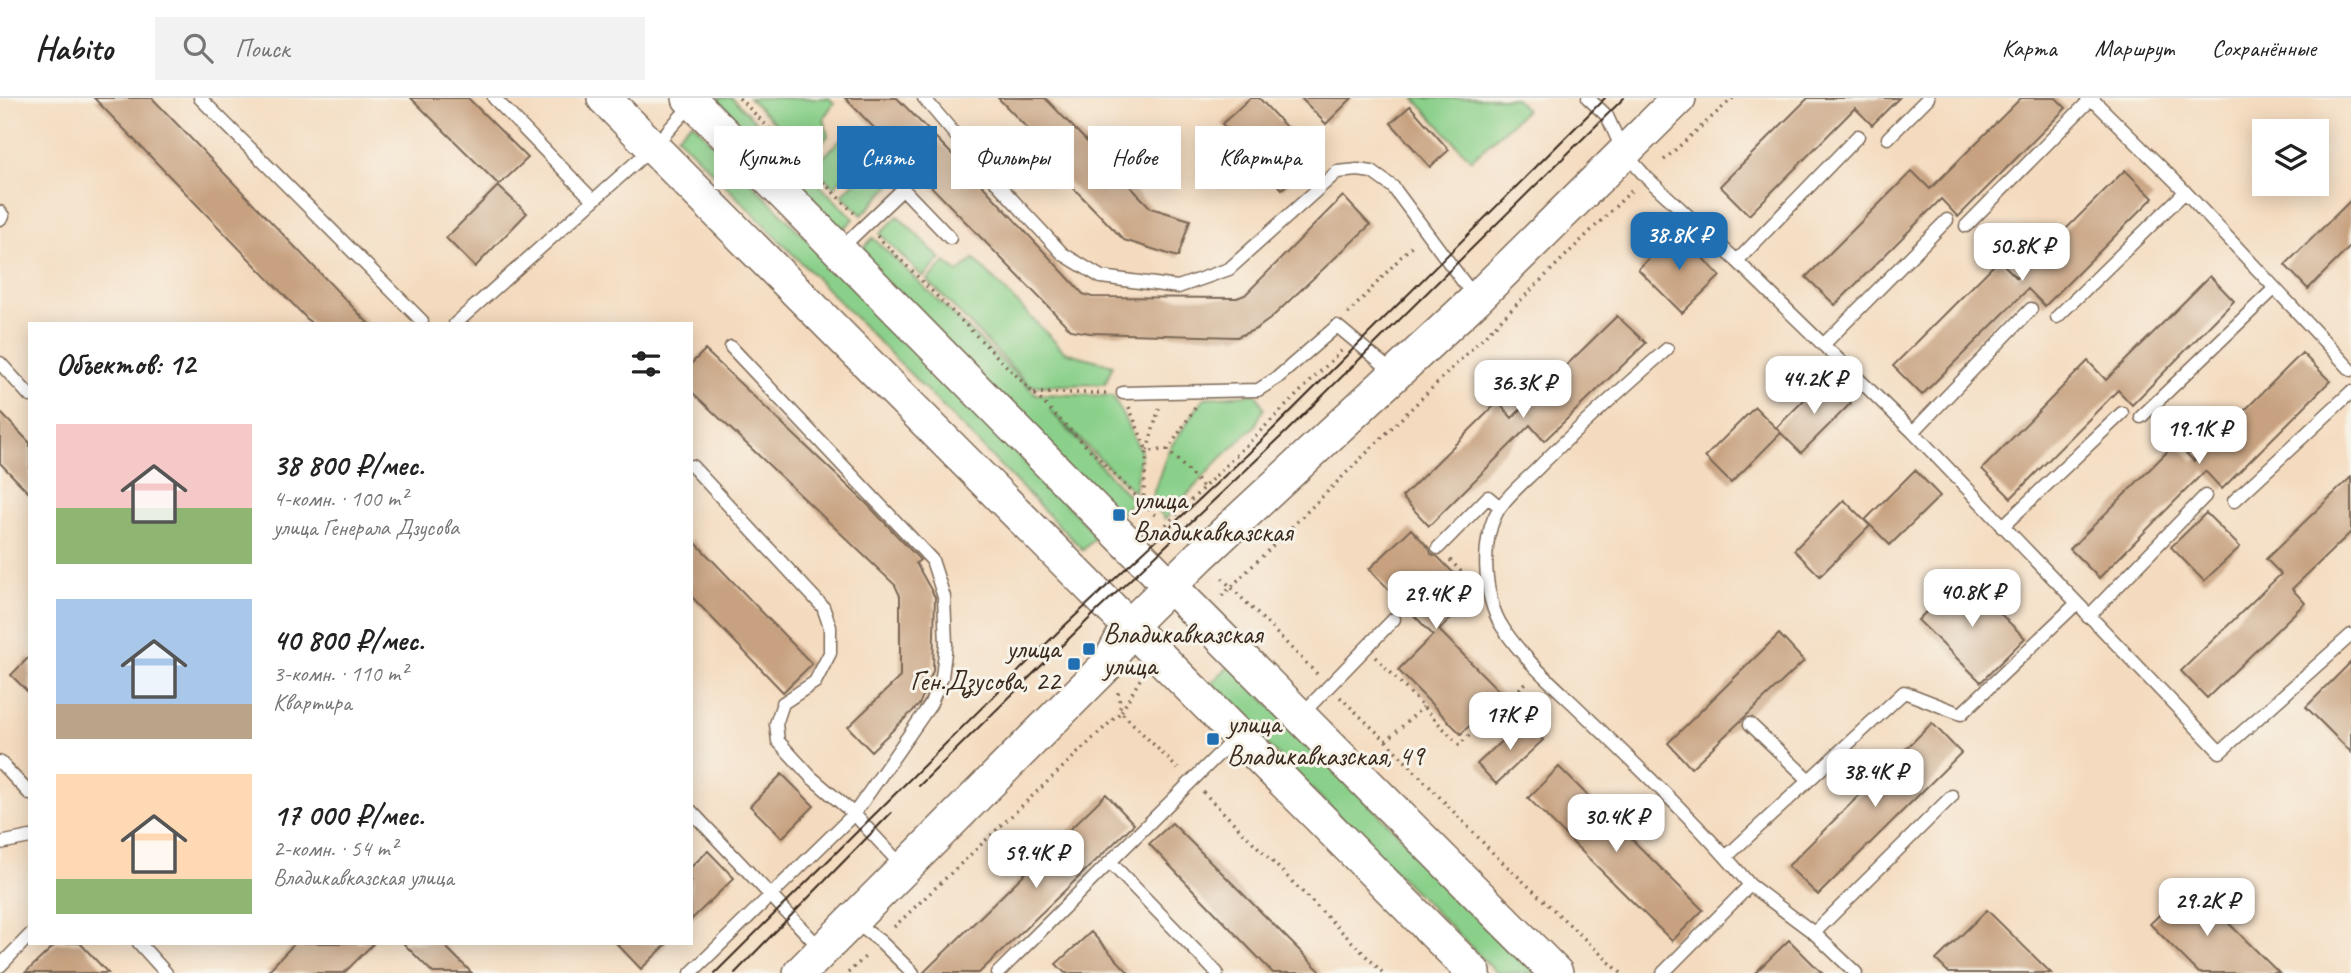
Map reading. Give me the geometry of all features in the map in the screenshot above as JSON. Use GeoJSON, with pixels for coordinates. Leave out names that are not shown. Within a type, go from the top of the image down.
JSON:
{"type":"FeatureCollection","features":[{"type":"Feature","properties":{"kind":"main road"},"geometry":{"type":"LineString","coordinates":[[604,98],[1474,973]]}},
{"type":"Feature","properties":{"kind":"main road"},"geometry":{"type":"LineString","coordinates":[[811,962],[1109,663],[1128,627],[1476,299],[1679,98]]}},
{"type":"Feature","properties":{"kind":"main road"},"geometry":{"type":"LineString","coordinates":[[694,99],[1170,586],[1556,973]]}},
{"type":"Feature","properties":{"kind":"lane"},"geometry":{"type":"LineString","coordinates":[[200,98],[424,322]]}},
{"type":"Feature","properties":{"kind":"lane"},"geometry":{"type":"LineString","coordinates":[[494,98],[593,200]]}},
{"type":"Feature","properties":{"kind":"lane"},"geometry":{"type":"LineString","coordinates":[[924,98],[992,178],[1063,254],[1101,277],[1178,287],[1229,269],[1338,172],[1357,170],[1372,172],[1393,187],[1476,299]]}},
{"type":"Feature","properties":{"kind":"lane"},"geometry":{"type":"LineString","coordinates":[[1588,98],[1607,116],[1623,151],[1647,178],[1824,344],[1913,432],[2220,752],[2351,635]]}},
{"type":"Feature","properties":{"kind":"lane"},"geometry":{"type":"LineString","coordinates":[[1888,138],[1928,98]]}},
{"type":"Feature","properties":{"kind":"lane"},"geometry":{"type":"LineString","coordinates":[[1966,226],[2092,98],[2185,192],[2351,370]]}},
{"type":"Feature","properties":{"kind":"lane"},"geometry":{"type":"LineString","coordinates":[[457,322],[653,147],[694,99]]}},
{"type":"Feature","properties":{"kind":"lane"},"geometry":{"type":"LineString","coordinates":[[1737,261],[1858,136]]}},
{"type":"Feature","properties":{"kind":"lane"},"geometry":{"type":"LineString","coordinates":[[839,250],[903,188],[950,238]]}},
{"type":"Feature","properties":{"kind":"lane"},"geometry":{"type":"LineString","coordinates":[[2057,317],[2185,192]]}},
{"type":"Feature","properties":{"kind":"lane"},"geometry":{"type":"LineString","coordinates":[[0,212],[3,216],[0,219]]}},
{"type":"Feature","properties":{"kind":"lane"},"geometry":{"type":"LineString","coordinates":[[1824,344],[1947,220]]}},
{"type":"Feature","properties":{"kind":"lane"},"geometry":{"type":"LineString","coordinates":[[2141,417],[2275,288]]}},
{"type":"Feature","properties":{"kind":"lane"},"geometry":{"type":"LineString","coordinates":[[1913,432],[2031,309]]}},
{"type":"Feature","properties":{"kind":"lane"},"geometry":{"type":"LineString","coordinates":[[1123,393],[1258,390],[1278,378],[1337,326],[1395,374]]}},
{"type":"Feature","properties":{"kind":"lane"},"geometry":{"type":"LineString","coordinates":[[691,973],[854,814],[930,705],[942,677],[946,644],[944,597],[932,560],[730,347]]}},
{"type":"Feature","properties":{"kind":"lane"},"geometry":{"type":"LineString","coordinates":[[1667,349],[1573,432],[1500,507],[1486,548],[1491,603],[1501,627],[1538,672],[1586,716],[1726,857],[1750,885],[1814,933],[1856,973]]}},
{"type":"Feature","properties":{"kind":"lane"},"geometry":{"type":"LineString","coordinates":[[0,363],[28,394]]}},
{"type":"Feature","properties":{"kind":"lane"},"geometry":{"type":"LineString","coordinates":[[2234,501],[2351,392]]}},
{"type":"Feature","properties":{"kind":"lane"},"geometry":{"type":"LineString","coordinates":[[2002,527],[2122,413]]}},
{"type":"Feature","properties":{"kind":"lane"},"geometry":{"type":"LineString","coordinates":[[693,467],[823,607],[830,627],[830,653],[815,682],[783,703],[776,724],[778,741],[792,758],[854,814],[905,869]]}},
{"type":"Feature","properties":{"kind":"lane"},"geometry":{"type":"LineString","coordinates":[[1438,548],[1488,496],[1500,507]]}},
{"type":"Feature","properties":{"kind":"lane"},"geometry":{"type":"LineString","coordinates":[[2088,617],[2205,496]]}},
{"type":"Feature","properties":{"kind":"lane"},"geometry":{"type":"LineString","coordinates":[[1726,857],[1904,692],[1961,714],[2076,604]]}},
{"type":"Feature","properties":{"kind":"lane"},"geometry":{"type":"LineString","coordinates":[[1300,716],[1394,619]]}},
{"type":"Feature","properties":{"kind":"lane"},"geometry":{"type":"LineString","coordinates":[[1750,724],[1809,780]]}},
{"type":"Feature","properties":{"kind":"lane"},"geometry":{"type":"LineString","coordinates":[[998,973],[1237,736]]}},
{"type":"Feature","properties":{"kind":"lane"},"geometry":{"type":"LineString","coordinates":[[0,762],[28,792]]}},
{"type":"Feature","properties":{"kind":"lane"},"geometry":{"type":"LineString","coordinates":[[1814,933],[1952,796]]}},
{"type":"Feature","properties":{"kind":"lane"},"geometry":{"type":"LineString","coordinates":[[693,812],[771,895],[811,962]]}},
{"type":"Feature","properties":{"kind":"lane"},"geometry":{"type":"LineString","coordinates":[[0,843],[28,838]]}},
{"type":"Feature","properties":{"kind":"lane"},"geometry":{"type":"LineString","coordinates":[[1111,863],[1217,973]]}},
{"type":"Feature","properties":{"kind":"lane"},"geometry":{"type":"LineString","coordinates":[[1663,973],[1750,885]]}},
{"type":"Feature","properties":{"kind":"lane"},"geometry":{"type":"LineString","coordinates":[[853,921],[880,941],[913,973]]}},
{"type":"Feature","properties":{"kind":"lane"},"geometry":{"type":"LineString","coordinates":[[0,966],[28,937]]}},
{"type":"Feature","properties":{"kind":"lane"},"geometry":{"type":"LineString","coordinates":[[141,945],[166,973]]}},
{"type":"Feature","properties":{"kind":"path"},"geometry":{"type":"LineString","coordinates":[[739,98],[1158,518]]}},
{"type":"Feature","properties":{"kind":"path"},"geometry":{"type":"LineString","coordinates":[[1664,160],[1733,98]]}},
{"type":"Feature","properties":{"kind":"path"},"geometry":{"type":"LineString","coordinates":[[1222,596],[1633,188]]}},
{"type":"Feature","properties":{"kind":"path"},"geometry":{"type":"LineString","coordinates":[[1337,326],[1425,230]]}},
{"type":"Feature","properties":{"kind":"path"},"geometry":{"type":"LineString","coordinates":[[1166,525],[1352,339]]}},
{"type":"Feature","properties":{"kind":"path"},"geometry":{"type":"LineString","coordinates":[[1167,450],[1206,391]]}},
{"type":"Feature","properties":{"kind":"path"},"geometry":{"type":"LineString","coordinates":[[1034,393],[1123,393],[1147,451]]}},
{"type":"Feature","properties":{"kind":"path"},"geometry":{"type":"LineString","coordinates":[[1143,503],[1147,451],[1163,393]]}},
{"type":"Feature","properties":{"kind":"path"},"geometry":{"type":"LineString","coordinates":[[1147,451],[1167,450],[1204,488]]}},
{"type":"Feature","properties":{"kind":"path"},"geometry":{"type":"LineString","coordinates":[[1438,548],[1491,603]]}},
{"type":"Feature","properties":{"kind":"path"},"geometry":{"type":"LineString","coordinates":[[1222,578],[1386,741],[1493,853],[1620,973]]}},
{"type":"Feature","properties":{"kind":"path"},"geometry":{"type":"LineString","coordinates":[[1367,647],[1459,746],[1538,672]]}},
{"type":"Feature","properties":{"kind":"path"},"geometry":{"type":"LineString","coordinates":[[894,927],[1121,712],[1143,674]]}},
{"type":"Feature","properties":{"kind":"path"},"geometry":{"type":"LineString","coordinates":[[1117,689],[1121,712],[1178,769]]}},
{"type":"Feature","properties":{"kind":"path"},"geometry":{"type":"LineString","coordinates":[[1386,741],[1423,708]]}},
{"type":"Feature","properties":{"kind":"path"},"geometry":{"type":"LineString","coordinates":[[1201,791],[1384,973]]}},
{"type":"Feature","properties":{"kind":"path"},"geometry":{"type":"LineString","coordinates":[[848,973],[868,954]]}},
{"type":"Feature","properties":{"kind":"green space"},"geometry":{"type":"Polygon","coordinates":[[[720,98],[732,98],[760,126],[731,126],[712,107],[720,98]]]}},
{"type":"Feature","properties":{"kind":"green space"},"geometry":{"type":"Polygon","coordinates":[[[749,98],[829,98],[834,103],[824,117],[828,136],[823,141],[823,126],[778,126],[749,98]]]}},
{"type":"Feature","properties":{"kind":"green space"},"geometry":{"type":"Polygon","coordinates":[[[1414,98],[1515,98],[1526,110],[1471,160],[1414,98]]]}},
{"type":"Feature","properties":{"kind":"green space"},"geometry":{"type":"Polygon","coordinates":[[[692,122],[714,144],[714,174],[677,136],[692,122]]]}},
{"type":"Feature","properties":{"kind":"green space"},"geometry":{"type":"Polygon","coordinates":[[[837,143],[837,184],[834,187],[823,176],[823,158],[837,143]]]}},
{"type":"Feature","properties":{"kind":"green space"},"geometry":{"type":"Polygon","coordinates":[[[823,188],[854,219],[839,233],[795,189],[823,188]]]}},
{"type":"Feature","properties":{"kind":"green space"},"geometry":{"type":"Polygon","coordinates":[[[729,189],[758,189],[1097,536],[1083,550],[729,189]]]}},
{"type":"Feature","properties":{"kind":"green space"},"geometry":{"type":"Polygon","coordinates":[[[848,189],[887,189],[862,215],[842,195],[848,189]]]}},
{"type":"Feature","properties":{"kind":"green space"},"geometry":{"type":"Polygon","coordinates":[[[898,216],[941,259],[923,277],[880,234],[898,216]]]}},
{"type":"Feature","properties":{"kind":"green space"},"geometry":{"type":"Polygon","coordinates":[[[873,238],[1036,394],[1113,396],[1141,452],[1134,492],[1050,410],[1133,501],[1114,520],[855,256],[873,238]]]}},
{"type":"Feature","properties":{"kind":"green space"},"geometry":{"type":"Polygon","coordinates":[[[974,259],[1065,352],[1113,365],[1105,384],[1030,386],[927,280],[946,262],[958,273],[974,259]]]}},
{"type":"Feature","properties":{"kind":"green space"},"geometry":{"type":"Polygon","coordinates":[[[1256,394],[1264,408],[1255,426],[1220,459],[1165,519],[1151,500],[1168,451],[1204,398],[1256,394]]]}},
{"type":"Feature","properties":{"kind":"green space"},"geometry":{"type":"Polygon","coordinates":[[[1230,665],[1537,973],[1497,973],[1208,686],[1230,665]]]}},
{"type":"Feature","properties":{"kind":"building"},"geometry":{"type":"Polygon","coordinates":[[[94,98],[152,98],[367,322],[310,322],[94,98]]]}},
{"type":"Feature","properties":{"kind":"building"},"geometry":{"type":"Polygon","coordinates":[[[411,98],[468,98],[528,158],[499,185],[411,98]]]}},
{"type":"Feature","properties":{"kind":"building"},"geometry":{"type":"Polygon","coordinates":[[[845,98],[897,98],[924,126],[872,126],[845,98]]]}},
{"type":"Feature","properties":{"kind":"building"},"geometry":{"type":"Polygon","coordinates":[[[998,98],[1045,98],[1072,126],[1025,126],[998,98]]]}},
{"type":"Feature","properties":{"kind":"building"},"geometry":{"type":"Polygon","coordinates":[[[1250,98],[1259,98],[1285,126],[1224,126],[1222,124],[1250,98]]]}},
{"type":"Feature","properties":{"kind":"building"},"geometry":{"type":"Polygon","coordinates":[[[1301,98],[1352,98],[1326,124],[1301,98]]]}},
{"type":"Feature","properties":{"kind":"building"},"geometry":{"type":"Polygon","coordinates":[[[1808,98],[1899,98],[1872,125],[1855,108],[1749,215],[1720,186],[1808,98]]]}},
{"type":"Feature","properties":{"kind":"building"},"geometry":{"type":"Polygon","coordinates":[[[2021,98],[2056,98],[2066,108],[1958,217],[1941,199],[1835,305],[1806,277],[1912,171],[1930,189],[2021,98]]]}},
{"type":"Feature","properties":{"kind":"building"},"geometry":{"type":"Polygon","coordinates":[[[1410,106],[1449,150],[1430,167],[1391,123],[1410,106]]]}},
{"type":"Feature","properties":{"kind":"building"},"geometry":{"type":"Polygon","coordinates":[[[1074,128],[1088,143],[1088,189],[1133,189],[1151,208],[1190,220],[1178,257],[1124,240],[1074,189],[1074,128]]]}},
{"type":"Feature","properties":{"kind":"building"},"geometry":{"type":"Polygon","coordinates":[[[937,139],[951,153],[951,189],[986,189],[1083,294],[1092,297],[1237,298],[1245,295],[1343,196],[1370,225],[1270,319],[1237,337],[1090,333],[1071,330],[934,189],[937,189],[937,139]]]}},
{"type":"Feature","properties":{"kind":"building"},"geometry":{"type":"Polygon","coordinates":[[[2125,170],[2153,198],[2045,306],[2028,289],[1922,395],[1893,366],[1999,260],[2017,278],[2125,170]]]}},
{"type":"Feature","properties":{"kind":"building"},"geometry":{"type":"Polygon","coordinates":[[[498,186],[527,213],[475,267],[446,238],[498,186]]]}},
{"type":"Feature","properties":{"kind":"building"},"geometry":{"type":"Polygon","coordinates":[[[2351,200],[2351,246],[2308,289],[2285,265],[2351,200]]]}},
{"type":"Feature","properties":{"kind":"building"},"geometry":{"type":"Polygon","coordinates":[[[1677,231],[1720,276],[1682,313],[1638,269],[1677,231]]]}},
{"type":"Feature","properties":{"kind":"building"},"geometry":{"type":"Polygon","coordinates":[[[2210,276],[2234,301],[2132,405],[2118,390],[2011,498],[1982,469],[2088,361],[2106,380],[2210,276]]]}},
{"type":"Feature","properties":{"kind":"building"},"geometry":{"type":"Polygon","coordinates":[[[1617,316],[1646,343],[1544,441],[1530,425],[1429,526],[1402,497],[1498,402],[1512,418],[1617,316]]]}},
{"type":"Feature","properties":{"kind":"building"},"geometry":{"type":"Polygon","coordinates":[[[705,350],[869,506],[920,560],[916,563],[935,597],[933,671],[919,705],[871,751],[848,727],[900,677],[900,596],[895,585],[693,393],[693,362],[705,350]]]}},
{"type":"Feature","properties":{"kind":"building"},"geometry":{"type":"Polygon","coordinates":[[[2302,353],[2330,381],[2222,489],[2205,471],[2099,578],[2070,549],[2176,443],[2194,461],[2302,353]]]}},
{"type":"Feature","properties":{"kind":"building"},"geometry":{"type":"Polygon","coordinates":[[[1826,378],[1851,403],[1801,453],[1776,428],[1826,378]]]}},
{"type":"Feature","properties":{"kind":"building"},"geometry":{"type":"Polygon","coordinates":[[[1755,407],[1781,433],[1731,483],[1705,457],[1755,407]]]}},
{"type":"Feature","properties":{"kind":"building"},"geometry":{"type":"Polygon","coordinates":[[[0,412],[28,441],[28,492],[0,463],[0,412]]]}},
{"type":"Feature","properties":{"kind":"building"},"geometry":{"type":"Polygon","coordinates":[[[1915,470],[1940,496],[1890,545],[1865,520],[1915,470]]]}},
{"type":"Feature","properties":{"kind":"building"},"geometry":{"type":"Polygon","coordinates":[[[2351,477],[2351,532],[2292,589],[2305,603],[2207,698],[2181,671],[2281,574],[2266,559],[2351,477]]]}},
{"type":"Feature","properties":{"kind":"building"},"geometry":{"type":"Polygon","coordinates":[[[1844,500],[1870,526],[1820,576],[1794,550],[1844,500]]]}},
{"type":"Feature","properties":{"kind":"building"},"geometry":{"type":"Polygon","coordinates":[[[2206,513],[2240,547],[2204,581],[2171,547],[2206,513]]]}},
{"type":"Feature","properties":{"kind":"building"},"geometry":{"type":"Polygon","coordinates":[[[1411,529],[1429,548],[1431,554],[1438,557],[1475,595],[1439,630],[1502,694],[1461,734],[1398,670],[1433,635],[1369,569],[1411,529]]]}},
{"type":"Feature","properties":{"kind":"building"},"geometry":{"type":"Polygon","coordinates":[[[693,540],[812,664],[783,692],[693,598],[693,540]]]}},
{"type":"Feature","properties":{"kind":"building"},"geometry":{"type":"Polygon","coordinates":[[[1962,576],[2025,638],[1981,682],[1918,620],[1962,576]]]}},
{"type":"Feature","properties":{"kind":"building"},"geometry":{"type":"Polygon","coordinates":[[[1779,634],[1804,661],[1691,768],[1668,743],[1779,634]]]}},
{"type":"Feature","properties":{"kind":"building"},"geometry":{"type":"Polygon","coordinates":[[[28,658],[28,692],[11,675],[28,658]]]}},
{"type":"Feature","properties":{"kind":"building"},"geometry":{"type":"Polygon","coordinates":[[[2351,662],[2351,752],[2306,707],[2351,662]]]}},
{"type":"Feature","properties":{"kind":"building"},"geometry":{"type":"Polygon","coordinates":[[[1524,720],[1543,740],[1496,784],[1477,764],[1524,720]]]}},
{"type":"Feature","properties":{"kind":"building"},"geometry":{"type":"Polygon","coordinates":[[[1932,723],[1961,753],[1818,895],[1788,866],[1932,723]]]}},
{"type":"Feature","properties":{"kind":"building"},"geometry":{"type":"Polygon","coordinates":[[[1559,767],[1703,910],[1672,941],[1528,798],[1559,767]]]}},
{"type":"Feature","properties":{"kind":"building"},"geometry":{"type":"Polygon","coordinates":[[[782,774],[814,806],[782,838],[750,806],[782,774]]]}},
{"type":"Feature","properties":{"kind":"building"},"geometry":{"type":"Polygon","coordinates":[[[1106,794],[1134,824],[979,973],[923,973],[1106,794]]]}},
{"type":"Feature","properties":{"kind":"building"},"geometry":{"type":"Polygon","coordinates":[[[1172,823],[1322,973],[1273,973],[1149,844],[1172,823]]]}},
{"type":"Feature","properties":{"kind":"building"},"geometry":{"type":"Polygon","coordinates":[[[708,851],[734,878],[693,918],[693,865],[708,851]]]}},
{"type":"Feature","properties":{"kind":"building"},"geometry":{"type":"Polygon","coordinates":[[[2190,885],[2279,973],[2199,973],[2150,924],[2190,885]]]}},
{"type":"Feature","properties":{"kind":"building"},"geometry":{"type":"Polygon","coordinates":[[[1987,910],[2051,973],[1949,973],[1936,960],[1987,910]]]}},
{"type":"Feature","properties":{"kind":"building"},"geometry":{"type":"Polygon","coordinates":[[[1091,932],[1129,973],[1065,973],[1056,964],[1091,932]]]}},
{"type":"Feature","properties":{"kind":"building"},"geometry":{"type":"Polygon","coordinates":[[[1789,940],[1822,973],[1755,973],[1789,940]]]}},
{"type":"Feature","properties":{"kind":"building"},"geometry":{"type":"Polygon","coordinates":[[[55,945],[82,945],[108,973],[25,973],[55,945]]]}},
{"type":"Feature","properties":{"kind":"building"},"geometry":{"type":"Polygon","coordinates":[[[293,945],[372,945],[344,973],[266,973],[293,945]]]}},
{"type":"Feature","properties":{"kind":"building"},"geometry":{"type":"Polygon","coordinates":[[[405,945],[444,945],[472,973],[433,973],[405,945]]]}},
{"type":"Feature","properties":{"kind":"building"},"geometry":{"type":"Polygon","coordinates":[[[618,945],[666,945],[641,969],[618,945]]]}},
{"type":"Feature","properties":{"kind":"tram line"},"geometry":{"type":"LineString","coordinates":[[715,973],[1060,630],[1249,453],[1605,98]]}},
{"type":"Feature","properties":{"kind":"tram line"},"geometry":{"type":"LineString","coordinates":[[919,786],[1096,612],[1287,431],[1624,98]]}},
{"type":"Feature","properties":{"kind":"tram line"},"geometry":{"type":"LineString","coordinates":[[735,973],[891,813]]}},
{"type":"Feature","properties":{"kind":"place","name":"улица Владикавказская"},"geometry":{"type":"Point","coordinates":[1119,515]}},
{"type":"Feature","properties":{"kind":"place","name":"Владикавказская улица"},"geometry":{"type":"Point","coordinates":[1089,649]}},
{"type":"Feature","properties":{"kind":"place","name":"улица Ген.Дзусова, 22"},"geometry":{"type":"Point","coordinates":[1074,664]}},
{"type":"Feature","properties":{"kind":"place","name":"улица Владикавказская, 49"},"geometry":{"type":"Point","coordinates":[1213,739]}}]}
